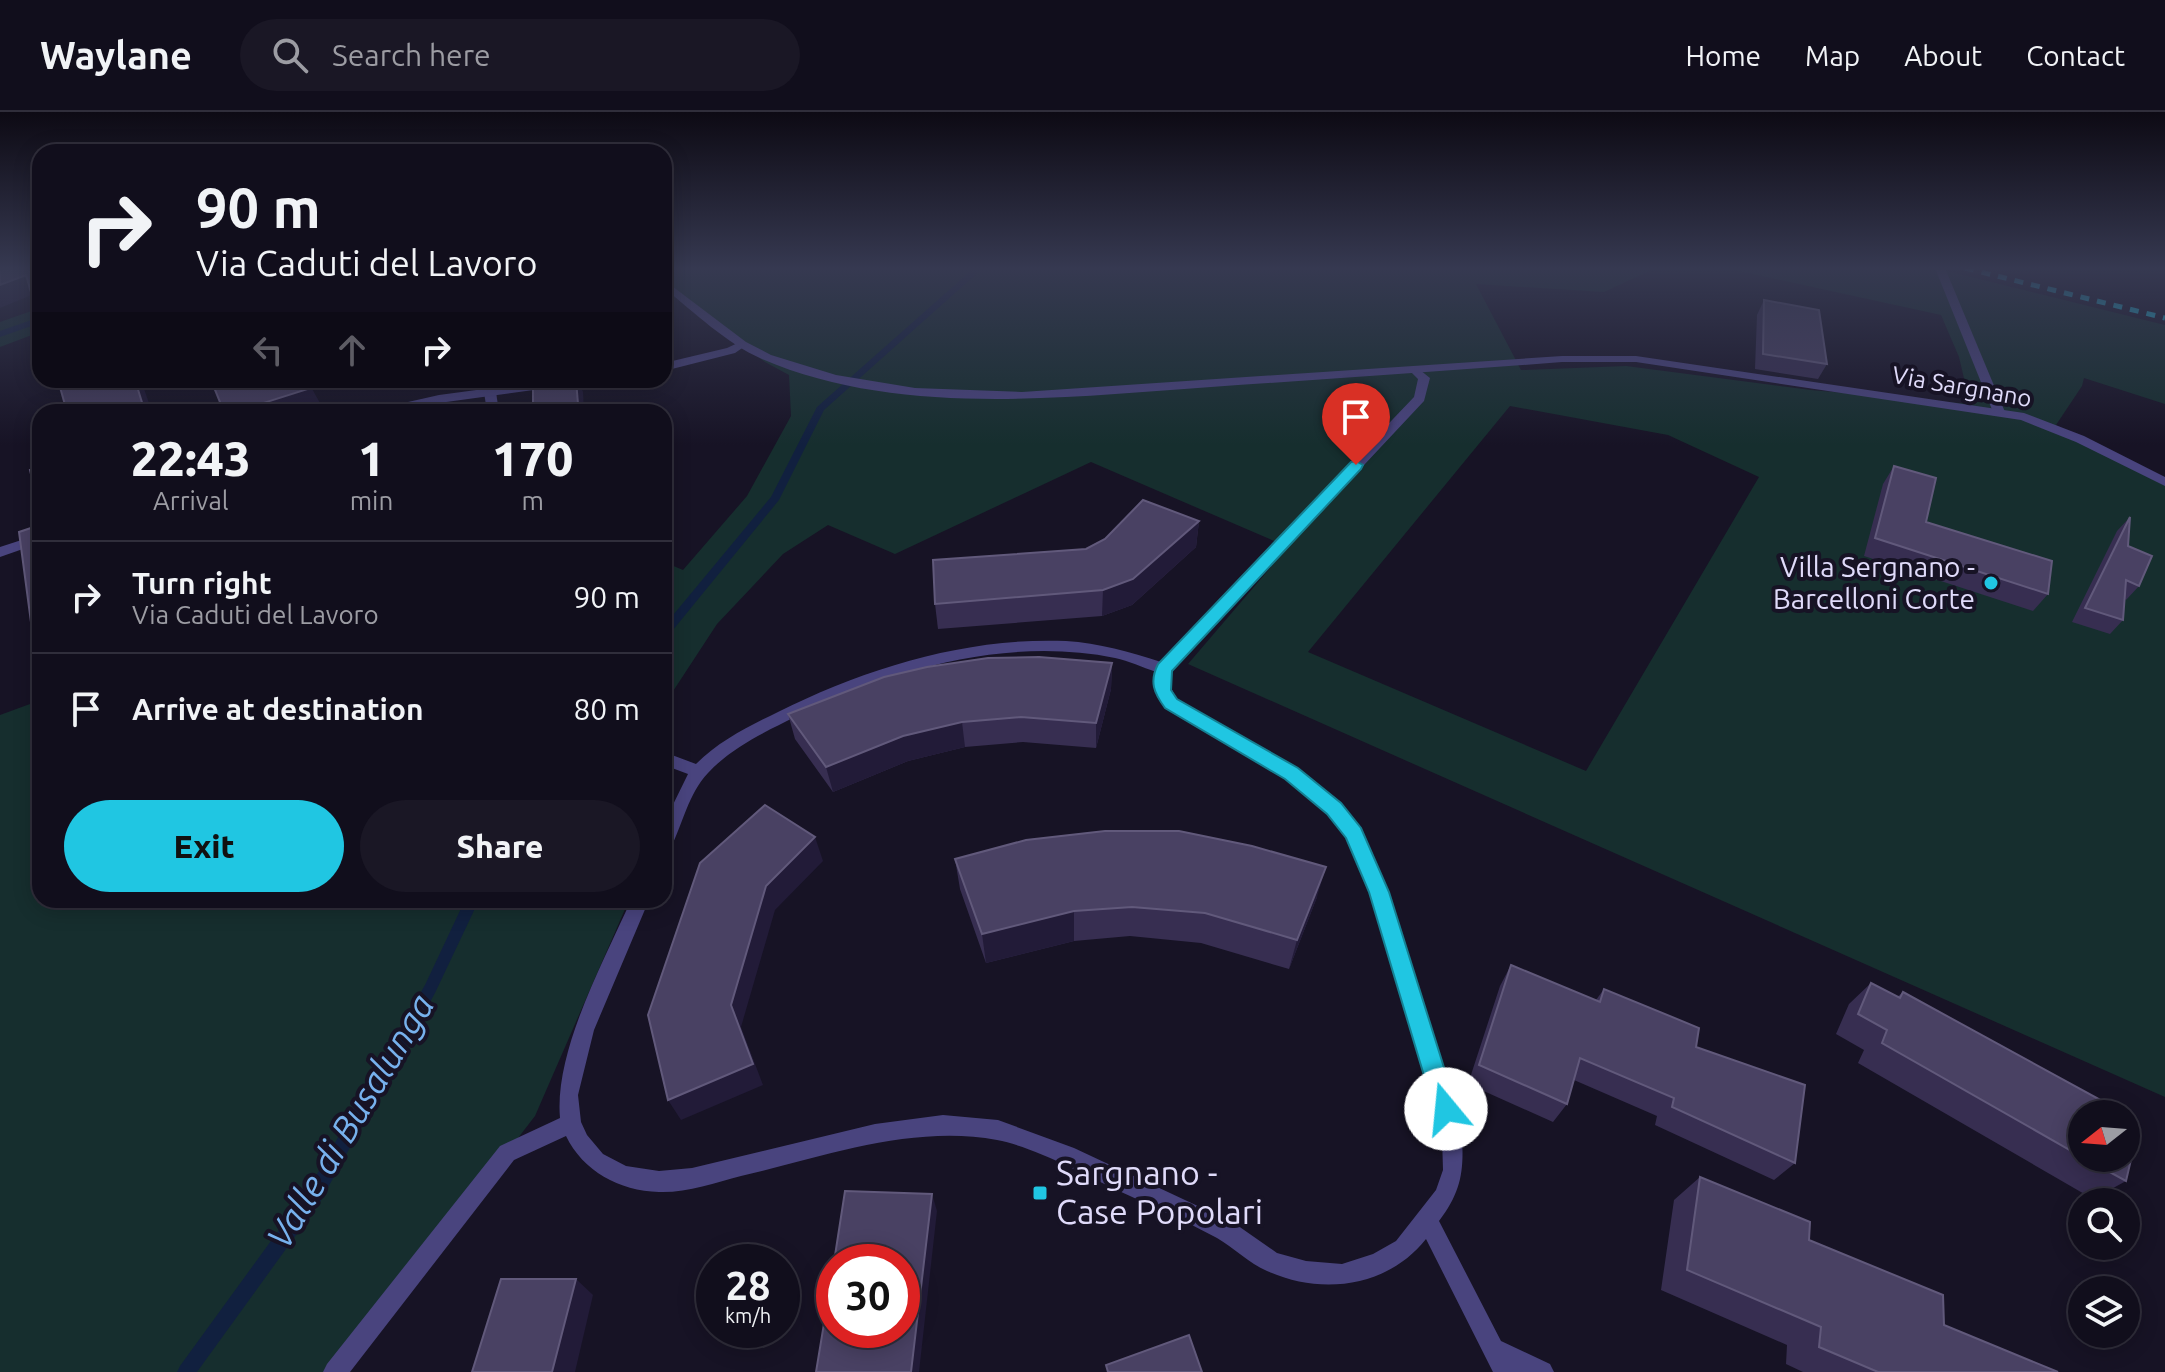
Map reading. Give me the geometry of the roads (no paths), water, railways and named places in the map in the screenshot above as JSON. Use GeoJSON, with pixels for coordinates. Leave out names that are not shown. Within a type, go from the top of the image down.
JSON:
{"type":"FeatureCollection","features":[{"type":"Feature","properties":{"kind":"street","name":"Via Sargnano"},"geometry":{"type":"LineString","coordinates":[[720,327],[742,344],[781,363],[834,378],[915,392],[1022,396],[1562,359],[1636,359],[2024,417],[2080,439],[2165,482]]}},
{"type":"Feature","properties":{"kind":"street"},"geometry":{"type":"LineString","coordinates":[[1964,327],[1999,412]]}},
{"type":"Feature","properties":{"kind":"street"},"geometry":{"type":"LineString","coordinates":[[672,365],[731,351],[742,344]]}},
{"type":"Feature","properties":{"kind":"street"},"geometry":{"type":"LineString","coordinates":[[637,908],[584,1030],[568,1095],[571,1123],[580,1142],[596,1161],[624,1176],[659,1182],[692,1178],[875,1134],[943,1125],[998,1130],[1067,1155],[1226,1231],[1272,1262],[1306,1272],[1342,1275],[1377,1264],[1404,1249],[1445,1196],[1453,1170],[1452,1137],[1406,978],[1367,860],[1354,834],[1312,788],[1171,703],[1163,692],[1161,679],[1164,669],[1420,398],[1424,378],[1415,370]]}},
{"type":"Feature","properties":{"kind":"street"},"geometry":{"type":"LineString","coordinates":[[417,404],[519,388]]}},
{"type":"Feature","properties":{"kind":"street"},"geometry":{"type":"LineString","coordinates":[[490,392],[492,404]]}},
{"type":"Feature","properties":{"kind":"street"},"geometry":{"type":"LineString","coordinates":[[0,552],[32,541]]}},
{"type":"Feature","properties":{"kind":"street"},"geometry":{"type":"LineString","coordinates":[[672,825],[686,792],[699,772],[735,742],[788,713],[849,686],[959,655],[1058,647],[1105,650],[1145,660],[1164,669]]}},
{"type":"Feature","properties":{"kind":"street"},"geometry":{"type":"LineString","coordinates":[[672,761],[699,772]]}},
{"type":"Feature","properties":{"kind":"street"},"geometry":{"type":"LineString","coordinates":[[335,1372],[507,1153],[571,1123]]}},
{"type":"Feature","properties":{"kind":"street"},"geometry":{"type":"LineString","coordinates":[[1427,1219],[1505,1372]]}},
{"type":"Feature","properties":{"kind":"street"},"geometry":{"type":"LineString","coordinates":[[1493,1349],[1542,1372]]}},
{"type":"Feature","properties":{"kind":"waterway"},"geometry":{"type":"LineString","coordinates":[[0,334],[21,327]]}},
{"type":"Feature","properties":{"kind":"waterway","name":"Valle di Busalunga"},"geometry":{"type":"LineString","coordinates":[[672,623],[775,498],[820,409],[913,327]]}},
{"type":"Feature","properties":{"kind":"waterway","name":"Valle di Busalunga"},"geometry":{"type":"LineString","coordinates":[[186,1372],[314,1196],[430,989],[468,908]]}},
{"type":"Feature","properties":{"kind":"place","name":"Villa Sergnano - Barcelloni Corte"},"geometry":{"type":"Point","coordinates":[1991,583]}},
{"type":"Feature","properties":{"kind":"place","name":"Sargnano - Case Popolari"},"geometry":{"type":"Point","coordinates":[1040,1193]}}]}
